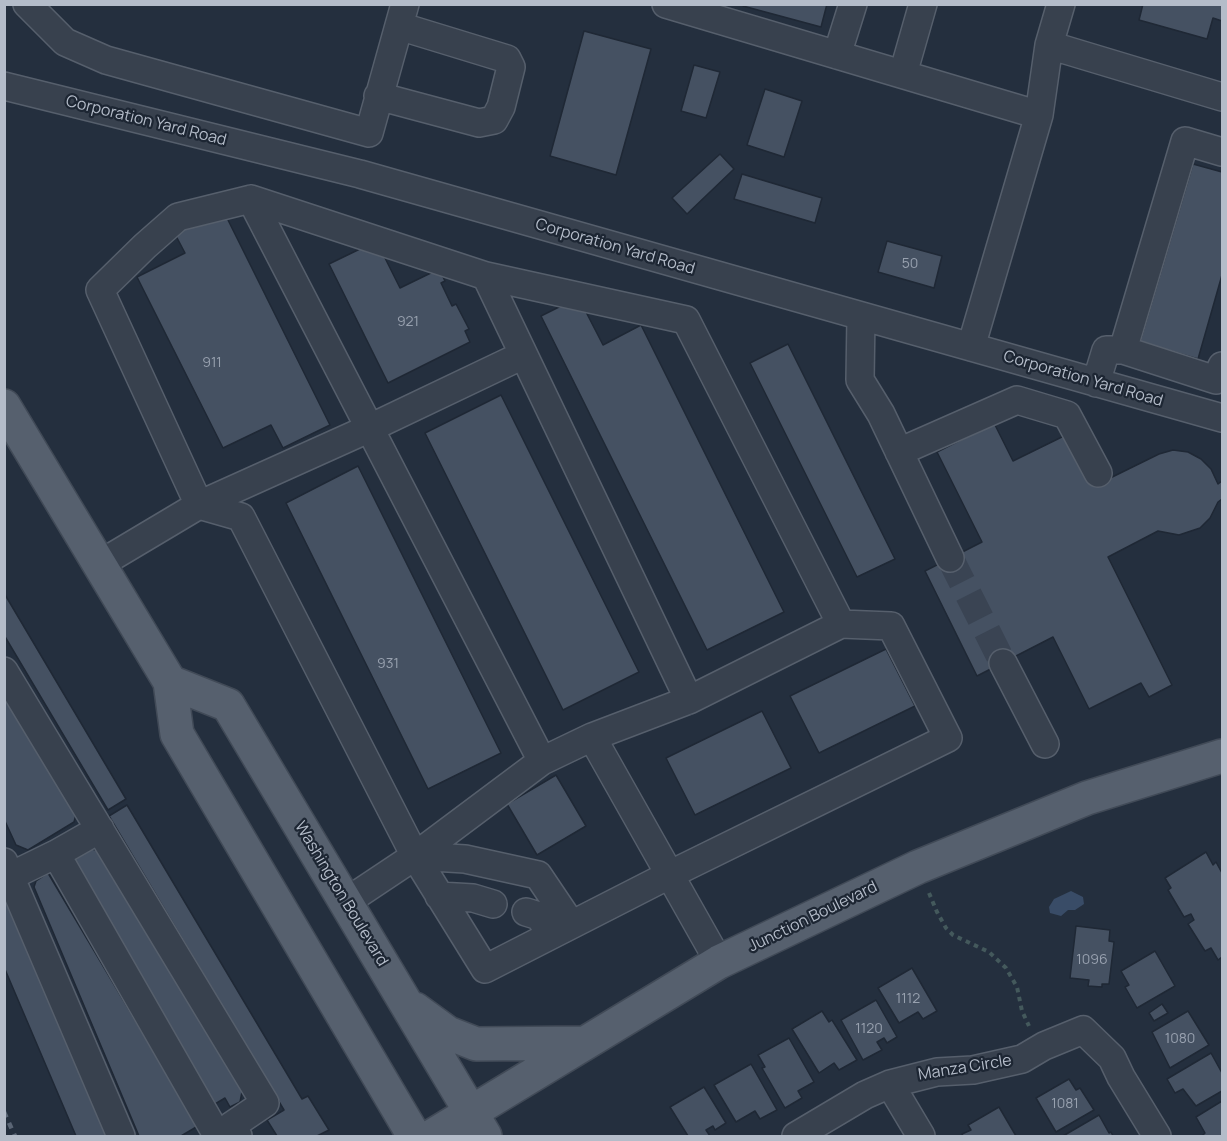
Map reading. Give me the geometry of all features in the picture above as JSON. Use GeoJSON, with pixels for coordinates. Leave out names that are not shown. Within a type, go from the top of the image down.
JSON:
{"type":"FeatureCollection","features":[{"type":"Feature","properties":{"kind":"main road"},"geometry":{"type":"LineString","coordinates":[[4,406],[170,682],[177,734],[414,1137]]}},
{"type":"Feature","properties":{"kind":"main road","name":"Washington Boulevard"},"geometry":{"type":"LineString","coordinates":[[170,682],[228,705],[478,1125]]}},
{"type":"Feature","properties":{"kind":"main road","name":"Junction Boulevard"},"geometry":{"type":"LineString","coordinates":[[432,1137],[478,1125],[583,1043],[719,962],[918,867],[1087,798],[1222,756]]}},
{"type":"Feature","properties":{"kind":"main road"},"geometry":{"type":"LineString","coordinates":[[406,1003],[448,1033],[476,1044],[583,1043]]}},
{"type":"Feature","properties":{"kind":"street"},"geometry":{"type":"LineString","coordinates":[[27,4],[65,42],[106,60],[369,134]]}},
{"type":"Feature","properties":{"kind":"street"},"geometry":{"type":"LineString","coordinates":[[666,4],[1039,116]]}},
{"type":"Feature","properties":{"kind":"street"},"geometry":{"type":"LineString","coordinates":[[837,55],[853,4]]}},
{"type":"Feature","properties":{"kind":"street"},"geometry":{"type":"LineString","coordinates":[[903,74],[923,4]]}},
{"type":"Feature","properties":{"kind":"street"},"geometry":{"type":"LineString","coordinates":[[971,347],[1039,116],[1049,45],[1060,4]]}},
{"type":"Feature","properties":{"kind":"street"},"geometry":{"type":"LineString","coordinates":[[360,174],[378,96],[402,15],[507,59],[511,67],[501,107],[494,120],[479,123],[378,96]]}},
{"type":"Feature","properties":{"kind":"street"},"geometry":{"type":"LineString","coordinates":[[1049,45],[1222,97]]}},
{"type":"Feature","properties":{"kind":"street","name":"Corporation Yard Road"},"geometry":{"type":"LineString","coordinates":[[4,86],[360,174],[1222,418]]}},
{"type":"Feature","properties":{"kind":"street"},"geometry":{"type":"LineString","coordinates":[[1123,350],[1185,141],[1222,152]]}},
{"type":"Feature","properties":{"kind":"street"},"geometry":{"type":"LineString","coordinates":[[251,200],[542,761]]}},
{"type":"Feature","properties":{"kind":"street"},"geometry":{"type":"LineString","coordinates":[[346,902],[415,856],[542,761],[592,737],[689,700],[841,624],[891,626],[948,738],[669,875],[485,969],[415,856],[241,517],[199,505],[100,290],[178,217],[251,200],[486,276],[686,320],[841,624]]}},
{"type":"Feature","properties":{"kind":"street"},"geometry":{"type":"LineString","coordinates":[[486,276],[689,700]]}},
{"type":"Feature","properties":{"kind":"street"},"geometry":{"type":"LineString","coordinates":[[861,316],[860,380],[881,414],[950,558]]}},
{"type":"Feature","properties":{"kind":"street"},"geometry":{"type":"LineString","coordinates":[[1096,383],[1106,350],[1123,350],[1216,380],[1222,366]]}},
{"type":"Feature","properties":{"kind":"street"},"geometry":{"type":"LineString","coordinates":[[100,564],[199,505],[523,355]]}},
{"type":"Feature","properties":{"kind":"street"},"geometry":{"type":"LineString","coordinates":[[899,452],[1017,400],[1067,415],[1098,473]]}},
{"type":"Feature","properties":{"kind":"street"},"geometry":{"type":"LineString","coordinates":[[1003,663],[1045,744]]}},
{"type":"Feature","properties":{"kind":"street"},"geometry":{"type":"LineString","coordinates":[[4,671],[265,1103],[225,1134],[56,854]]}},
{"type":"Feature","properties":{"kind":"street"},"geometry":{"type":"LineString","coordinates":[[592,737],[719,962]]}},
{"type":"Feature","properties":{"kind":"street"},"geometry":{"type":"LineString","coordinates":[[100,829],[56,854],[8,869],[121,1137]]}},
{"type":"Feature","properties":{"kind":"street"},"geometry":{"type":"LineString","coordinates":[[415,856],[465,859],[538,875],[561,929]]}},
{"type":"Feature","properties":{"kind":"street"},"geometry":{"type":"LineString","coordinates":[[440,896],[473,898],[493,904]]}},
{"type":"Feature","properties":{"kind":"street"},"geometry":{"type":"LineString","coordinates":[[526,912],[539,916],[561,929]]}},
{"type":"Feature","properties":{"kind":"street","name":"Manza Circle"},"geometry":{"type":"LineString","coordinates":[[796,1137],[865,1095],[890,1084],[910,1077],[937,1072],[973,1070],[1022,1059],[1044,1046],[1083,1030],[1112,1058],[1157,1137]]}},
{"type":"Feature","properties":{"kind":"street"},"geometry":{"type":"LineString","coordinates":[[890,1084],[921,1137]]}},
{"type":"Feature","properties":{"kind":"path"},"geometry":{"type":"LineString","coordinates":[[918,867],[946,928],[954,935],[989,952],[1006,968],[1017,987],[1022,1011],[1028,1025],[1044,1046]]}},
{"type":"Feature","properties":{"kind":"water"},"geometry":{"type":"Polygon","coordinates":[[[1071,891],[1083,897],[1084,904],[1075,910],[1068,910],[1061,916],[1050,913],[1049,907],[1054,899],[1071,891]]]}},
{"type":"Feature","properties":{"kind":"building"},"geometry":{"type":"Polygon","coordinates":[[[744,4],[827,4],[821,27],[743,6],[744,4]]]}},
{"type":"Feature","properties":{"kind":"building"},"geometry":{"type":"Polygon","coordinates":[[[1143,4],[1222,4],[1222,21],[1213,18],[1207,39],[1139,20],[1143,4]]]}},
{"type":"Feature","properties":{"kind":"building"},"geometry":{"type":"Polygon","coordinates":[[[584,31],[651,49],[616,175],[550,156],[584,31]]]}},
{"type":"Feature","properties":{"kind":"building"},"geometry":{"type":"Polygon","coordinates":[[[694,65],[720,72],[706,118],[681,111],[694,65]]]}},
{"type":"Feature","properties":{"kind":"building"},"geometry":{"type":"Polygon","coordinates":[[[765,89],[802,101],[784,157],[747,145],[765,89]]]}},
{"type":"Feature","properties":{"kind":"building"},"geometry":{"type":"Polygon","coordinates":[[[720,154],[734,169],[687,214],[672,198],[720,154]]]}},
{"type":"Feature","properties":{"kind":"building"},"geometry":{"type":"Polygon","coordinates":[[[1193,164],[1222,172],[1222,275],[1198,359],[1140,342],[1193,164]]]}},
{"type":"Feature","properties":{"kind":"building"},"geometry":{"type":"Polygon","coordinates":[[[742,174],[822,198],[815,223],[734,199],[742,174]]]}},
{"type":"Feature","properties":{"kind":"building"},"geometry":{"type":"Polygon","coordinates":[[[223,210],[330,425],[283,448],[271,425],[223,448],[137,277],[185,253],[175,234],[223,210]]]}},
{"type":"Feature","properties":{"kind":"building"},"geometry":{"type":"Polygon","coordinates":[[[887,241],[942,256],[934,288],[878,272],[887,241]]]}},
{"type":"Feature","properties":{"kind":"building"},"geometry":{"type":"Polygon","coordinates":[[[364,247],[382,252],[400,288],[439,269],[445,281],[441,283],[452,306],[456,304],[469,329],[465,331],[470,342],[388,383],[329,264],[364,247]]]}},
{"type":"Feature","properties":{"kind":"building"},"geometry":{"type":"Polygon","coordinates":[[[565,304],[585,310],[603,345],[641,325],[784,612],[707,650],[541,316],[565,304]]]}},
{"type":"Feature","properties":{"kind":"building"},"geometry":{"type":"Polygon","coordinates":[[[788,344],[895,559],[857,577],[750,363],[788,344]]]}},
{"type":"Feature","properties":{"kind":"building"},"geometry":{"type":"Polygon","coordinates":[[[501,395],[639,672],[563,710],[425,433],[501,395]]]}},
{"type":"Feature","properties":{"kind":"building"},"geometry":{"type":"Polygon","coordinates":[[[994,423],[1013,461],[1070,433],[1096,485],[1159,454],[1173,450],[1188,452],[1201,459],[1211,469],[1218,484],[1222,481],[1222,499],[1210,518],[1200,528],[1179,535],[1158,531],[1108,557],[1172,685],[1149,697],[1141,683],[1089,709],[1053,637],[977,676],[925,571],[982,542],[937,452],[994,423]]]}},
{"type":"Feature","properties":{"kind":"building"},"geometry":{"type":"Polygon","coordinates":[[[358,466],[501,753],[428,789],[286,503],[358,466]]]}},
{"type":"Feature","properties":{"kind":"building"},"geometry":{"type":"Polygon","coordinates":[[[4,593],[126,799],[108,810],[4,635],[4,593]]]}},
{"type":"Feature","properties":{"kind":"building"},"geometry":{"type":"Polygon","coordinates":[[[886,649],[915,706],[819,753],[790,696],[886,649]]]}},
{"type":"Feature","properties":{"kind":"building"},"geometry":{"type":"Polygon","coordinates":[[[4,683],[78,807],[74,822],[28,850],[16,845],[4,819],[4,683]]]}},
{"type":"Feature","properties":{"kind":"building"},"geometry":{"type":"Polygon","coordinates":[[[762,711],[791,768],[695,815],[666,758],[762,711]]]}},
{"type":"Feature","properties":{"kind":"building"},"geometry":{"type":"Polygon","coordinates":[[[556,775],[586,826],[537,855],[507,804],[556,775]]]}},
{"type":"Feature","properties":{"kind":"building"},"geometry":{"type":"Polygon","coordinates":[[[127,805],[302,1099],[308,1096],[329,1130],[317,1136],[277,1136],[267,1120],[284,1110],[109,816],[127,805]]]}},
{"type":"Feature","properties":{"kind":"building"},"geometry":{"type":"Polygon","coordinates":[[[92,849],[104,852],[243,1087],[240,1102],[230,1107],[225,1098],[215,1104],[71,861],[92,849]]]}},
{"type":"Feature","properties":{"kind":"building"},"geometry":{"type":"Polygon","coordinates":[[[1206,852],[1213,865],[1216,862],[1222,873],[1222,957],[1218,960],[1211,948],[1205,951],[1188,924],[1194,920],[1191,914],[1184,917],[1168,890],[1171,888],[1165,878],[1206,852]]]}},
{"type":"Feature","properties":{"kind":"building"},"geometry":{"type":"Polygon","coordinates":[[[48,873],[198,1126],[181,1136],[139,1136],[34,887],[36,881],[48,873]]]}},
{"type":"Feature","properties":{"kind":"building"},"geometry":{"type":"Polygon","coordinates":[[[4,885],[111,1136],[76,1136],[4,967],[4,885]]]}},
{"type":"Feature","properties":{"kind":"building"},"geometry":{"type":"Polygon","coordinates":[[[1076,926],[1110,930],[1109,941],[1114,942],[1109,984],[1102,984],[1102,987],[1088,986],[1089,980],[1070,978],[1076,926]]]}},
{"type":"Feature","properties":{"kind":"building"},"geometry":{"type":"Polygon","coordinates":[[[1155,951],[1175,986],[1137,1008],[1125,987],[1129,985],[1121,971],[1155,951]]]}},
{"type":"Feature","properties":{"kind":"building"},"geometry":{"type":"Polygon","coordinates":[[[912,968],[937,1011],[923,1019],[918,1012],[899,1023],[878,988],[912,968]]]}},
{"type":"Feature","properties":{"kind":"building"},"geometry":{"type":"Polygon","coordinates":[[[876,1000],[897,1037],[887,1043],[884,1038],[877,1042],[882,1050],[863,1060],[841,1020],[876,1000]]]}},
{"type":"Feature","properties":{"kind":"building"},"geometry":{"type":"Polygon","coordinates":[[[1162,1004],[1168,1013],[1154,1021],[1149,1013],[1162,1004]]]}},
{"type":"Feature","properties":{"kind":"building"},"geometry":{"type":"Polygon","coordinates":[[[822,1011],[829,1022],[832,1020],[857,1060],[839,1070],[834,1063],[819,1073],[792,1029],[822,1011]]]}},
{"type":"Feature","properties":{"kind":"building"},"geometry":{"type":"Polygon","coordinates":[[[1188,1011],[1209,1045],[1170,1068],[1152,1032],[1188,1011]]]}},
{"type":"Feature","properties":{"kind":"building"},"geometry":{"type":"Polygon","coordinates":[[[789,1038],[814,1082],[798,1091],[802,1098],[785,1108],[762,1068],[765,1067],[758,1055],[789,1038]]]}},
{"type":"Feature","properties":{"kind":"building"},"geometry":{"type":"Polygon","coordinates":[[[1211,1053],[1222,1073],[1222,1091],[1196,1106],[1183,1089],[1175,1093],[1167,1079],[1211,1053]]]}},
{"type":"Feature","properties":{"kind":"building"},"geometry":{"type":"Polygon","coordinates":[[[751,1064],[777,1110],[760,1119],[755,1111],[736,1122],[714,1085],[751,1064]]]}},
{"type":"Feature","properties":{"kind":"building"},"geometry":{"type":"Polygon","coordinates":[[[1069,1079],[1076,1090],[1080,1088],[1094,1110],[1056,1132],[1036,1098],[1069,1079]]]}},
{"type":"Feature","properties":{"kind":"building"},"geometry":{"type":"Polygon","coordinates":[[[704,1087],[726,1123],[715,1130],[713,1126],[706,1130],[710,1136],[688,1136],[670,1107],[704,1087]]]}},
{"type":"Feature","properties":{"kind":"building"},"geometry":{"type":"Polygon","coordinates":[[[1222,1101],[1222,1136],[1202,1136],[1205,1133],[1196,1117],[1222,1101]]]}},
{"type":"Feature","properties":{"kind":"building"},"geometry":{"type":"Polygon","coordinates":[[[999,1107],[1016,1136],[963,1136],[962,1134],[971,1130],[968,1125],[999,1107]]]}},
{"type":"Feature","properties":{"kind":"building"},"geometry":{"type":"Polygon","coordinates":[[[1099,1115],[1113,1136],[1063,1136],[1099,1115]]]}},
{"type":"Feature","properties":{"kind":"tunnel"},"geometry":{"type":"LineString","coordinates":[[950,558],[1003,663]]}},
{"type":"Feature","properties":{"kind":"railway"},"geometry":{"type":"LineString","coordinates":[[4,1112],[15,1136]]}}]}
